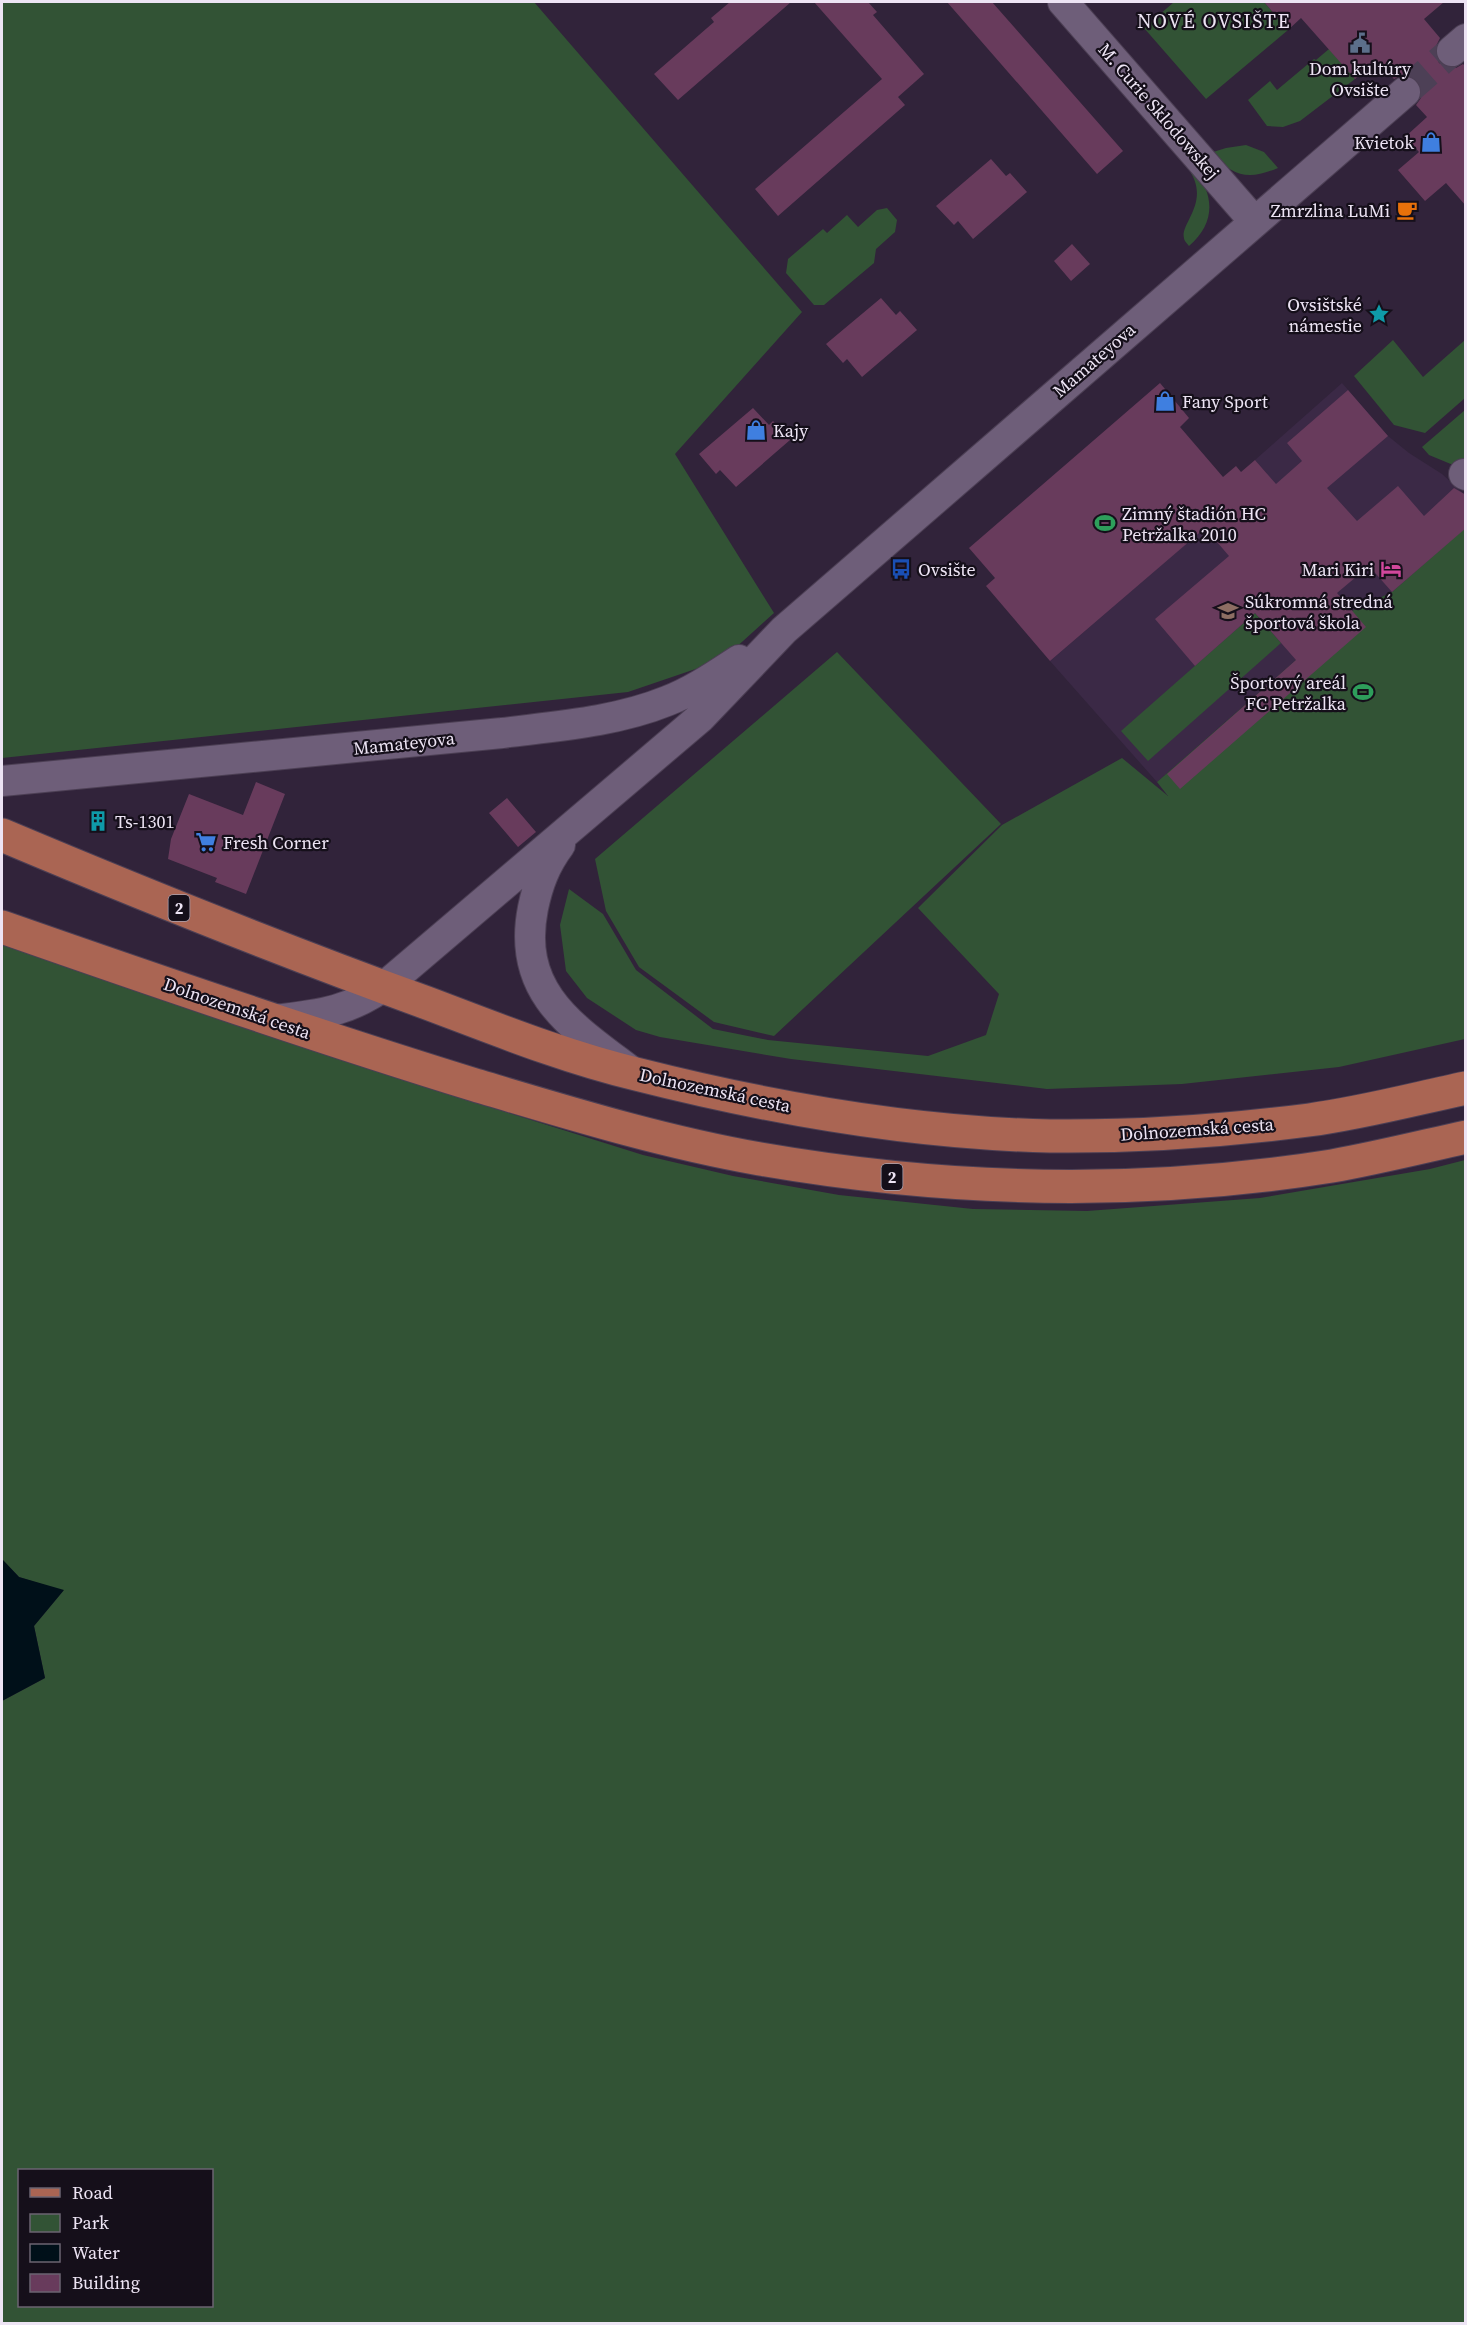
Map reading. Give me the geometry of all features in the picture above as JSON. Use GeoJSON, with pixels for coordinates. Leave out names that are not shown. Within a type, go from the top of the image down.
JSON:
{"type":"FeatureCollection","features":[{"type":"Feature","properties":{"kind":"main road","name":"Dolnozemská cesta"},"geometry":{"type":"LineString","coordinates":[[2,835],[163,902],[504,1033],[634,1074],[764,1102],[901,1125],[952,1131],[1049,1136],[1199,1132],[1309,1120],[1466,1088]]}},
{"type":"Feature","properties":{"kind":"main road","name":"Dolnozemská cesta"},"geometry":{"type":"LineString","coordinates":[[2,927],[270,1021],[543,1105],[648,1135],[762,1159],[893,1177],[978,1185],[1051,1188],[1142,1185],[1241,1177],[1322,1167],[1384,1156],[1466,1137]]}},
{"type":"Feature","properties":{"kind":"street","name":"M. Curie Sklodowskej"},"geometry":{"type":"LineString","coordinates":[[1063,2],[1254,221]]}},
{"type":"Feature","properties":{"kind":"street","name":"Mamateyova"},"geometry":{"type":"LineString","coordinates":[[270,1021],[336,1011],[368,998],[382,988],[701,717],[784,630],[1405,92]]}},
{"type":"Feature","properties":{"kind":"street","name":"Mamateyova"},"geometry":{"type":"LineString","coordinates":[[2,781],[502,733],[630,713],[667,701],[703,684],[784,630]]}},
{"type":"Feature","properties":{"kind":"street"},"geometry":{"type":"LineString","coordinates":[[577,823],[550,858],[538,886],[530,926],[532,964],[543,991],[561,1014],[583,1035],[634,1074]]}},
{"type":"Feature","properties":{"kind":"shaded area"},"geometry":{"type":"Polygon","coordinates":[[[1342,383],[1388,436],[1409,453],[1442,474],[1465,495],[1465,528],[1392,592],[1352,611],[1157,782],[1050,661],[1267,474],[1255,460],[1342,383]]]}},
{"type":"Feature","properties":{"kind":"green space"},"geometry":{"type":"Polygon","coordinates":[[[2,2],[534,2],[802,312],[675,454],[774,613],[722,660],[628,692],[2,758],[2,2]]]}},
{"type":"Feature","properties":{"kind":"green space"},"geometry":{"type":"Polygon","coordinates":[[[1174,2],[1264,2],[1288,30],[1206,99],[1144,28],[1174,2]]]}},
{"type":"Feature","properties":{"kind":"green space"},"geometry":{"type":"Polygon","coordinates":[[[1329,49],[1355,79],[1300,121],[1283,127],[1267,126],[1248,100],[1270,81],[1277,90],[1329,49]]]}},
{"type":"Feature","properties":{"kind":"green space"},"geometry":{"type":"Polygon","coordinates":[[[1246,145],[1264,152],[1278,168],[1258,174],[1241,174],[1226,167],[1210,153],[1246,145]]]}},
{"type":"Feature","properties":{"kind":"green space"},"geometry":{"type":"Polygon","coordinates":[[[1193,169],[1205,188],[1209,198],[1209,208],[1204,228],[1189,246],[1184,240],[1184,232],[1196,203],[1196,184],[1191,173],[1193,169]]]}},
{"type":"Feature","properties":{"kind":"green space"},"geometry":{"type":"Polygon","coordinates":[[[887,208],[897,220],[895,232],[876,249],[874,263],[824,305],[814,305],[786,273],[788,259],[823,229],[827,233],[847,215],[858,227],[877,210],[887,208]]]}},
{"type":"Feature","properties":{"kind":"green space"},"geometry":{"type":"Polygon","coordinates":[[[1393,340],[1423,377],[1465,340],[1465,398],[1425,433],[1394,425],[1354,376],[1393,340]]]}},
{"type":"Feature","properties":{"kind":"green space"},"geometry":{"type":"Polygon","coordinates":[[[1465,410],[1465,460],[1458,467],[1429,455],[1422,447],[1465,410]]]}},
{"type":"Feature","properties":{"kind":"green space"},"geometry":{"type":"Polygon","coordinates":[[[1465,528],[1465,1039],[1339,1067],[1182,1084],[1047,1089],[791,1059],[660,1037],[636,1030],[587,998],[566,971],[560,925],[569,889],[603,914],[636,970],[713,1029],[768,1040],[928,1056],[986,1035],[999,994],[918,908],[1002,825],[1122,758],[1168,796],[1157,782],[1352,611],[1392,592],[1465,528]]]}},
{"type":"Feature","properties":{"kind":"green space"},"geometry":{"type":"Polygon","coordinates":[[[1255,613],[1281,643],[1148,761],[1121,731],[1255,613]]]}},
{"type":"Feature","properties":{"kind":"green space"},"geometry":{"type":"Polygon","coordinates":[[[837,652],[1001,824],[774,1036],[714,1022],[639,967],[606,911],[595,859],[837,652]]]}},
{"type":"Feature","properties":{"kind":"green space"},"geometry":{"type":"Polygon","coordinates":[[[2,941],[404,1080],[643,1155],[733,1176],[839,1195],[973,1209],[1087,1211],[1260,1198],[1430,1169],[1465,1160],[1465,2323],[2,2323],[2,1701],[45,1678],[34,1626],[63,1591],[19,1577],[2,1559],[2,941]]]}},
{"type":"Feature","properties":{"kind":"water"},"geometry":{"type":"Polygon","coordinates":[[[2,1559],[19,1577],[64,1590],[34,1626],[45,1678],[2,1701],[2,1559]]]}},
{"type":"Feature","properties":{"kind":"building"},"geometry":{"type":"Polygon","coordinates":[[[730,2],[791,2],[678,100],[654,74],[714,22],[711,18],[730,2]]]}},
{"type":"Feature","properties":{"kind":"building"},"geometry":{"type":"Polygon","coordinates":[[[814,2],[868,2],[877,12],[873,15],[924,74],[898,97],[905,105],[778,216],[755,189],[882,79],[814,2]]]}},
{"type":"Feature","properties":{"kind":"building"},"geometry":{"type":"Polygon","coordinates":[[[947,2],[992,2],[1123,151],[1097,174],[947,2]]]}},
{"type":"Feature","properties":{"kind":"building"},"geometry":{"type":"Polygon","coordinates":[[[1264,2],[1444,2],[1424,19],[1440,38],[1435,54],[1439,63],[1447,67],[1456,68],[1463,64],[1466,67],[1466,206],[1446,183],[1425,201],[1398,170],[1419,152],[1405,137],[1427,117],[1416,105],[1421,98],[1422,89],[1418,80],[1402,75],[1394,79],[1377,60],[1355,79],[1301,18],[1288,30],[1264,2]]]}},
{"type":"Feature","properties":{"kind":"building"},"geometry":{"type":"Polygon","coordinates":[[[991,159],[1006,176],[1010,173],[1027,192],[973,239],[958,221],[954,225],[936,206],[991,159]]]}},
{"type":"Feature","properties":{"kind":"building"},"geometry":{"type":"Polygon","coordinates":[[[1072,244],[1090,264],[1071,281],[1054,261],[1072,244]]]}},
{"type":"Feature","properties":{"kind":"building"},"geometry":{"type":"Polygon","coordinates":[[[881,298],[896,315],[900,311],[917,330],[862,377],[847,359],[843,363],[826,344],[881,298]]]}},
{"type":"Feature","properties":{"kind":"building"},"geometry":{"type":"Polygon","coordinates":[[[1160,383],[1189,418],[1180,427],[1223,477],[1236,466],[1241,472],[1255,460],[1276,484],[1302,461],[1287,443],[1348,390],[1388,436],[1327,488],[1357,521],[1398,486],[1424,516],[1454,488],[1466,495],[1466,528],[1392,592],[1369,566],[1337,593],[1366,627],[1180,789],[1167,774],[1296,660],[1255,613],[1195,666],[1155,619],[1229,556],[1205,528],[1050,661],[986,586],[995,578],[969,548],[1160,383]]]}},
{"type":"Feature","properties":{"kind":"building"},"geometry":{"type":"Polygon","coordinates":[[[753,408],[769,425],[773,421],[790,440],[736,487],[720,470],[716,474],[699,454],[753,408]]]}},
{"type":"Feature","properties":{"kind":"building"},"geometry":{"type":"Polygon","coordinates":[[[256,782],[285,794],[246,894],[215,882],[217,878],[168,859],[171,839],[189,794],[243,815],[256,782]]]}},
{"type":"Feature","properties":{"kind":"building"},"geometry":{"type":"Polygon","coordinates":[[[507,798],[536,832],[518,847],[489,813],[507,798]]]}},
{"type":"Feature","properties":{"kind":"tunnel"},"geometry":{"type":"LineString","coordinates":[[1405,92],[1452,51]]}},
{"type":"Feature","properties":{"kind":"place","name":"Dom kultúry Ovsište"},"geometry":{"type":"Point","coordinates":[1360,43]}},
{"type":"Feature","properties":{"kind":"place","name":"Kvietok"},"geometry":{"type":"Point","coordinates":[1431,142]}},
{"type":"Feature","properties":{"kind":"place","name":"Zmrzlina LuMi"},"geometry":{"type":"Point","coordinates":[1407,210]}},
{"type":"Feature","properties":{"kind":"place","name":"Ovsištské námestie"},"geometry":{"type":"Point","coordinates":[1379,314]}},
{"type":"Feature","properties":{"kind":"place","name":"Fany Sport"},"geometry":{"type":"Point","coordinates":[1165,401]}},
{"type":"Feature","properties":{"kind":"place","name":"Kajy"},"geometry":{"type":"Point","coordinates":[756,430]}},
{"type":"Feature","properties":{"kind":"place","name":"Zimný štadión HC Petržalka 2010"},"geometry":{"type":"Point","coordinates":[1105,523]}},
{"type":"Feature","properties":{"kind":"place","name":"Ovsište"},"geometry":{"type":"Point","coordinates":[901,569]}},
{"type":"Feature","properties":{"kind":"place","name":"Mari Kiri"},"geometry":{"type":"Point","coordinates":[1391,569]}},
{"type":"Feature","properties":{"kind":"place","name":"Súkromná stredná športová škola"},"geometry":{"type":"Point","coordinates":[1228,611]}},
{"type":"Feature","properties":{"kind":"place","name":"Športový areál FC Petržalka"},"geometry":{"type":"Point","coordinates":[1363,692]}},
{"type":"Feature","properties":{"kind":"place","name":"Ts-1301"},"geometry":{"type":"Point","coordinates":[98,821]}},
{"type":"Feature","properties":{"kind":"place","name":"Fresh Corner"},"geometry":{"type":"Point","coordinates":[206,842]}},
{"type":"Feature","properties":{"kind":"district","name":"NOVÉ OVSIŠTE"},"geometry":{"type":"Point","coordinates":[1214,21]}}]}
